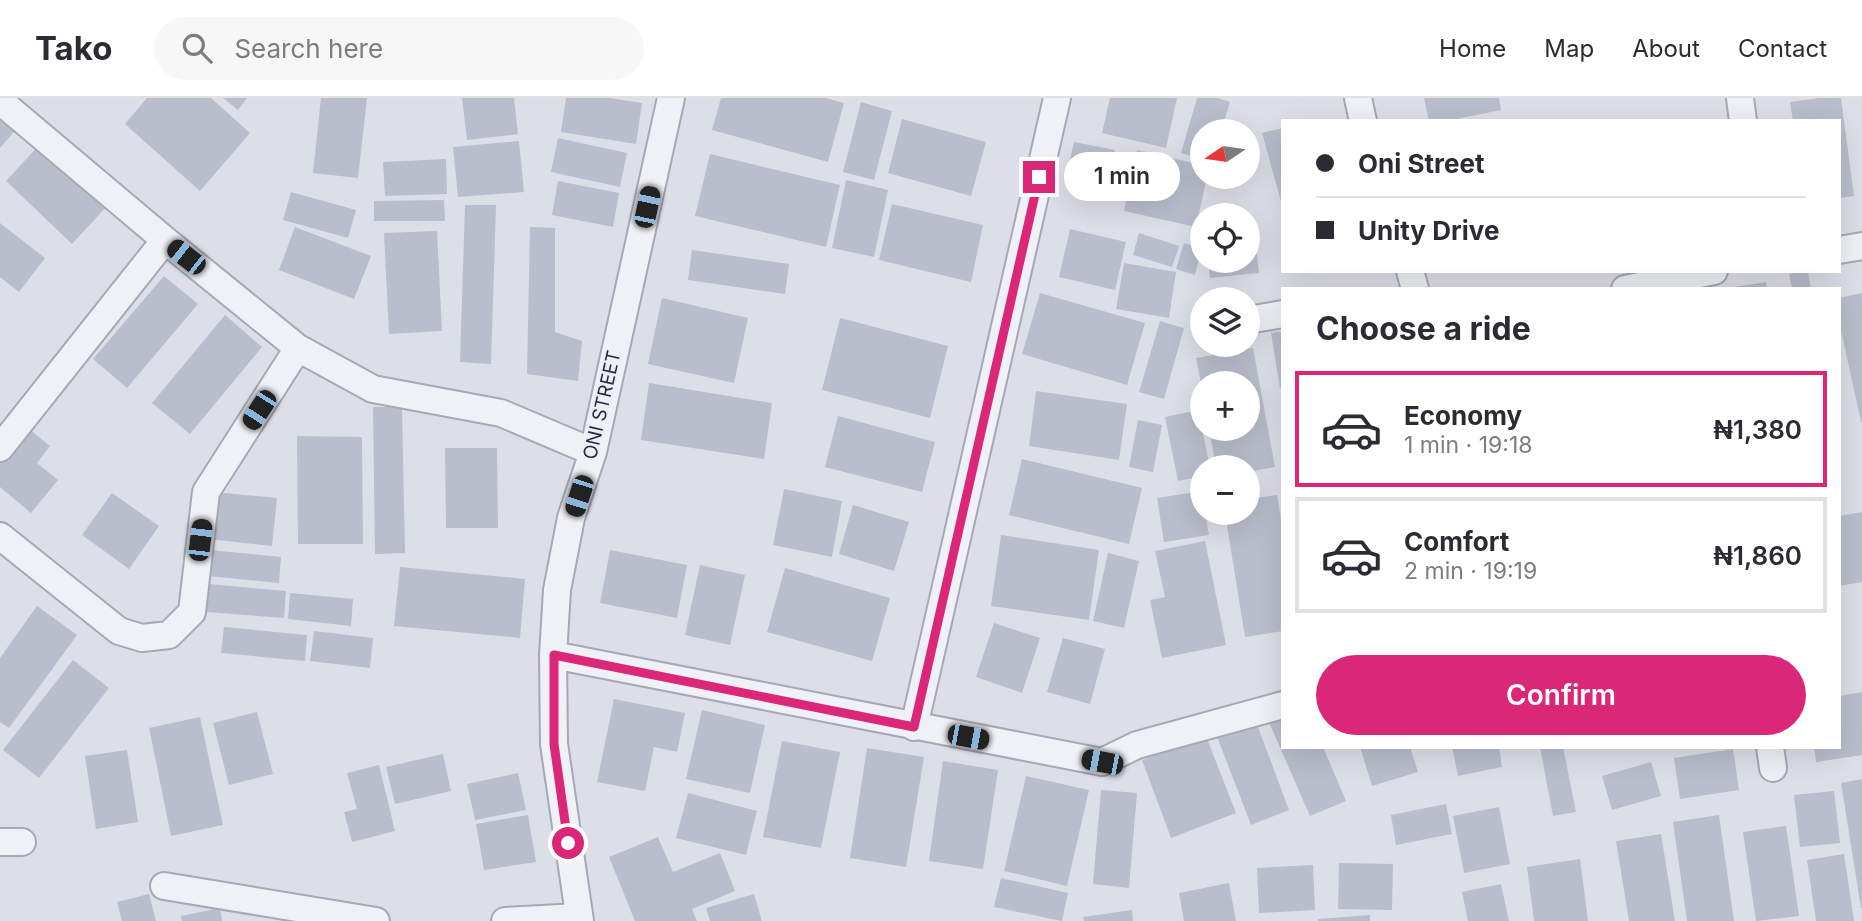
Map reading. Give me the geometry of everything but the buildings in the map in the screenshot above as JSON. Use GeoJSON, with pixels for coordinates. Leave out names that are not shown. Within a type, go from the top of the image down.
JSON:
{"type":"FeatureCollection","features":[{"type":"Feature","properties":{"kind":"street","name":"ONI STREET"},"geometry":{"type":"LineString","coordinates":[[580,919],[554,744],[554,655],[558,590],[571,518],[593,452],[671,98]]}},
{"type":"Feature","properties":{"kind":"street"},"geometry":{"type":"LineString","coordinates":[[914,727],[1057,98]]}},
{"type":"Feature","properties":{"kind":"street"},"geometry":{"type":"LineString","coordinates":[[1740,98],[1743,119]]}},
{"type":"Feature","properties":{"kind":"street"},"geometry":{"type":"LineString","coordinates":[[0,101],[164,240],[298,348],[373,389],[501,413],[593,452]]}},
{"type":"Feature","properties":{"kind":"street"},"geometry":{"type":"LineString","coordinates":[[0,448],[164,240]]}},
{"type":"Feature","properties":{"kind":"street"},"geometry":{"type":"LineString","coordinates":[[1841,250],[1862,246]]}},
{"type":"Feature","properties":{"kind":"street"},"geometry":{"type":"LineString","coordinates":[[1635,287],[1704,273]]}},
{"type":"Feature","properties":{"kind":"street"},"geometry":{"type":"LineString","coordinates":[[1260,318],[1281,314]]}},
{"type":"Feature","properties":{"kind":"street"},"geometry":{"type":"LineString","coordinates":[[0,536],[119,631],[142,638],[169,635],[192,612],[206,492],[298,348]]}},
{"type":"Feature","properties":{"kind":"street"},"geometry":{"type":"LineString","coordinates":[[554,655],[1102,762],[1137,746],[1281,706]]}},
{"type":"Feature","properties":{"kind":"street"},"geometry":{"type":"LineString","coordinates":[[164,886],[376,921]]}},
{"type":"Feature","properties":{"kind":"street"},"geometry":{"type":"LineString","coordinates":[[505,921],[580,919]]}},
{"type":"Feature","properties":{"kind":"route"},"geometry":{"type":"LineString","coordinates":[[568,843],[554,744],[554,655],[914,727],[1039,177]]}}]}
